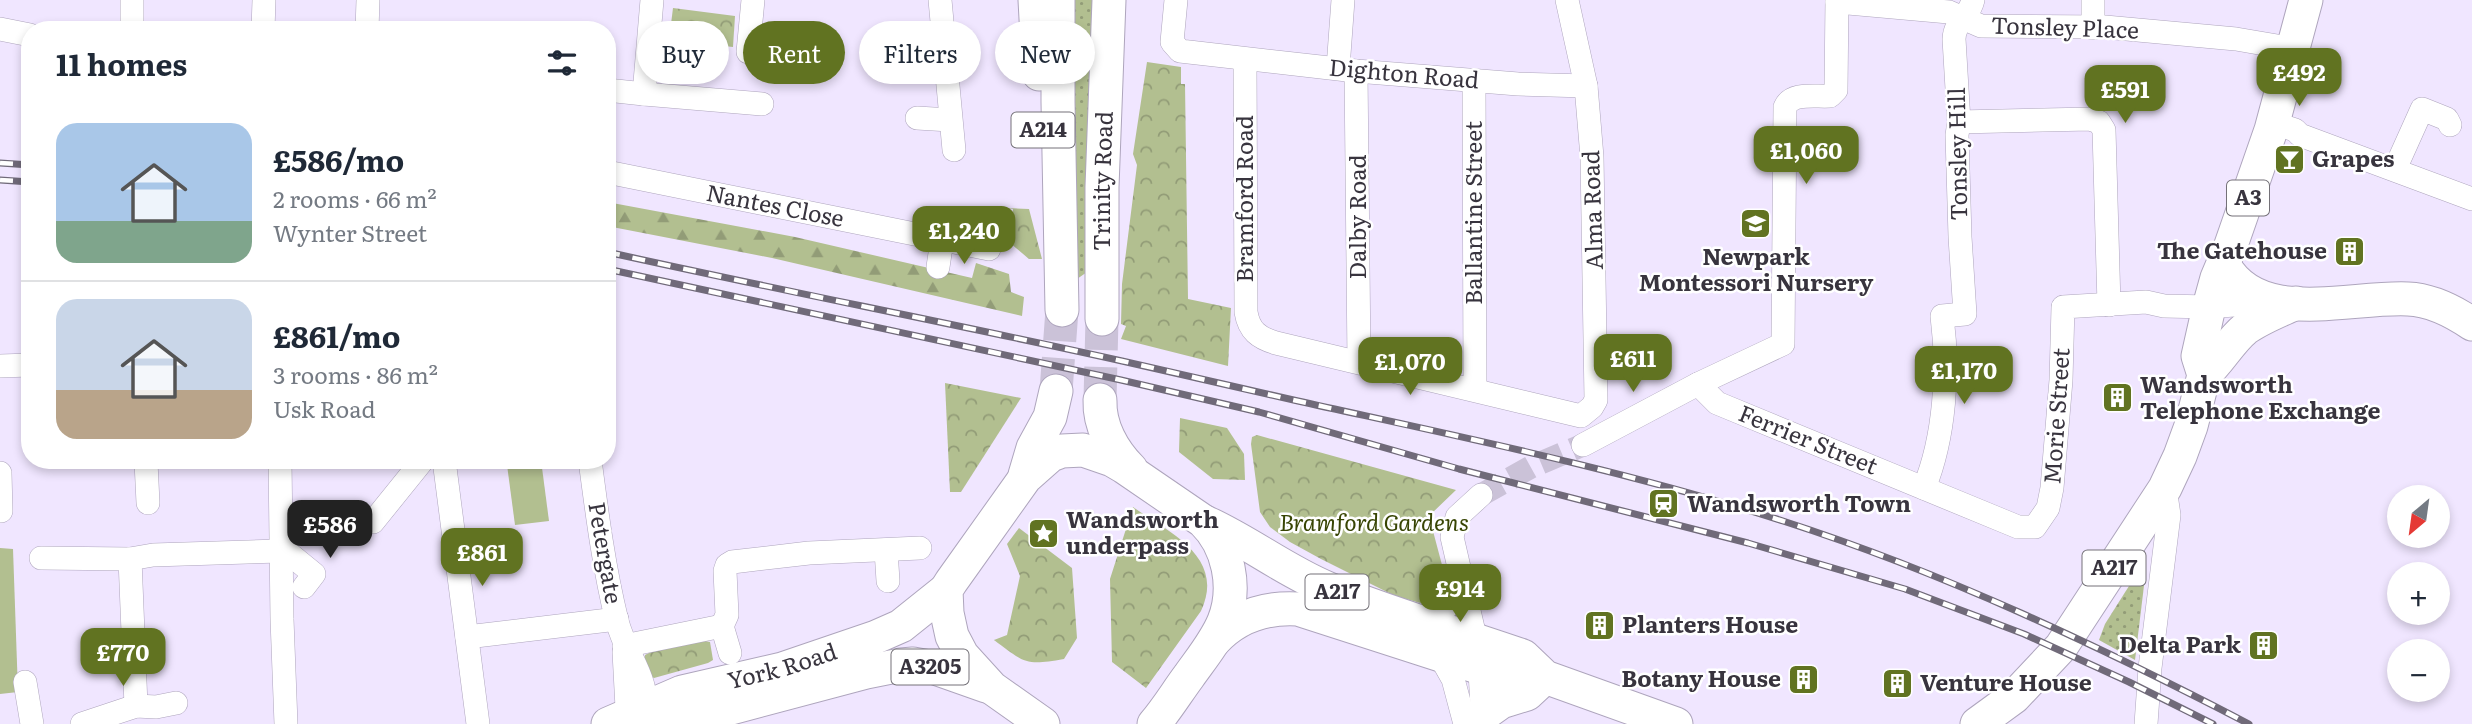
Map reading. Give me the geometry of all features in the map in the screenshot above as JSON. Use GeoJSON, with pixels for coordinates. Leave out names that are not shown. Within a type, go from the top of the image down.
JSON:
{"type":"FeatureCollection","features":[{"type":"Feature","properties":{"kind":"highway","name":"A214"},"geometry":{"type":"LineString","coordinates":[[1035,0],[1047,175],[1063,260]]}},
{"type":"Feature","properties":{"kind":"highway","name":"Trinity Road"},"geometry":{"type":"LineString","coordinates":[[1058,0],[1062,310]]}},
{"type":"Feature","properties":{"kind":"highway","name":"Trinity Road"},"geometry":{"type":"LineString","coordinates":[[1102,319],[1109,0]]}},
{"type":"Feature","properties":{"kind":"highway","name":"A214"},"geometry":{"type":"LineString","coordinates":[[1105,108],[1127,26],[1131,0]]}},
{"type":"Feature","properties":{"kind":"highway","name":"A3"},"geometry":{"type":"LineString","coordinates":[[2224,265],[2287,129],[2294,49],[2306,0]]}},
{"type":"Feature","properties":{"kind":"highway"},"geometry":{"type":"LineString","coordinates":[[2224,265],[2238,286],[2283,303],[2410,299],[2449,309],[2472,324]]}},
{"type":"Feature","properties":{"kind":"highway","name":"A217"},"geometry":{"type":"LineString","coordinates":[[1977,724],[2014,697],[2061,647],[2165,488],[2191,426],[2204,375],[2198,356],[2217,278],[2224,265]]}},
{"type":"Feature","properties":{"kind":"highway","name":"A217"},"geometry":{"type":"LineString","coordinates":[[2204,375],[2219,362],[2236,337],[2283,303]]}},
{"type":"Feature","properties":{"kind":"highway"},"geometry":{"type":"LineString","coordinates":[[1024,478],[1033,448],[1050,417],[1056,391]]}},
{"type":"Feature","properties":{"kind":"highway"},"geometry":{"type":"LineString","coordinates":[[1100,400],[1100,413],[1114,449],[1141,478]]}},
{"type":"Feature","properties":{"kind":"highway","name":"A217"},"geometry":{"type":"LineString","coordinates":[[946,590],[1024,478],[1051,454],[1070,450],[1090,452],[1112,460],[1203,521],[1237,536],[1289,570],[1419,620],[1478,654]]}},
{"type":"Feature","properties":{"kind":"highway","name":"A217"},"geometry":{"type":"LineString","coordinates":[[1154,724],[1214,641],[1227,612],[1229,575],[1219,540],[1203,521]]}},
{"type":"Feature","properties":{"kind":"highway"},"geometry":{"type":"LineString","coordinates":[[946,590],[947,613],[956,646],[962,655],[992,688],[1043,724]]}},
{"type":"Feature","properties":{"kind":"highway","name":"York Road"},"geometry":{"type":"LineString","coordinates":[[637,720],[694,689],[782,669],[876,637],[901,626],[946,590]]}},
{"type":"Feature","properties":{"kind":"highway","name":"A217"},"geometry":{"type":"LineString","coordinates":[[1214,641],[1240,620],[1262,611],[1285,608],[1315,613],[1440,656],[1523,656],[1545,677],[1676,724]]}},
{"type":"Feature","properties":{"kind":"highway","name":"York Road"},"geometry":{"type":"LineString","coordinates":[[637,720],[901,665],[935,668],[992,688]]}},
{"type":"Feature","properties":{"kind":"highway"},"geometry":{"type":"LineString","coordinates":[[1477,721],[1501,702],[1527,694],[1545,677]]}},
{"type":"Feature","properties":{"kind":"street"},"geometry":{"type":"LineString","coordinates":[[132,0],[132,21]]}},
{"type":"Feature","properties":{"kind":"street"},"geometry":{"type":"LineString","coordinates":[[263,21],[264,0]]}},
{"type":"Feature","properties":{"kind":"street"},"geometry":{"type":"LineString","coordinates":[[367,21],[368,0]]}},
{"type":"Feature","properties":{"kind":"street"},"geometry":{"type":"LineString","coordinates":[[644,94],[652,0]]}},
{"type":"Feature","properties":{"kind":"street"},"geometry":{"type":"LineString","coordinates":[[751,21],[753,0]]}},
{"type":"Feature","properties":{"kind":"street"},"geometry":{"type":"LineString","coordinates":[[940,0],[954,150]]}},
{"type":"Feature","properties":{"kind":"street","name":"Dighton Road"},"geometry":{"type":"LineString","coordinates":[[1176,0],[1172,42],[1180,51],[1347,70],[1530,85],[1586,86]]}},
{"type":"Feature","properties":{"kind":"street","name":"Dalby Road"},"geometry":{"type":"LineString","coordinates":[[1343,0],[1359,362]]}},
{"type":"Feature","properties":{"kind":"street","name":"Alma Road"},"geometry":{"type":"LineString","coordinates":[[1475,389],[1581,416],[1596,401],[1592,158],[1586,86],[1567,0]]}},
{"type":"Feature","properties":{"kind":"street"},"geometry":{"type":"LineString","coordinates":[[2093,0],[2093,28]]}},
{"type":"Feature","properties":{"kind":"street"},"geometry":{"type":"LineString","coordinates":[[1583,445],[1698,384],[1783,344],[1786,107],[1793,97],[1829,96],[1836,90],[1837,1]]}},
{"type":"Feature","properties":{"kind":"street","name":"Tonsley Place"},"geometry":{"type":"LineString","coordinates":[[1837,1],[1936,10],[1964,16],[1981,26],[2093,28],[2236,39],[2294,49]]}},
{"type":"Feature","properties":{"kind":"street","name":"Tonsley Hill"},"geometry":{"type":"LineString","coordinates":[[1924,488],[1937,443],[1946,374],[1942,316],[1965,314],[1957,135],[1964,16]]}},
{"type":"Feature","properties":{"kind":"street"},"geometry":{"type":"LineString","coordinates":[[0,29],[21,33]]}},
{"type":"Feature","properties":{"kind":"street","name":"Bramford Road"},"geometry":{"type":"LineString","coordinates":[[1245,59],[1246,312],[1249,325],[1258,335],[1276,342],[1359,362]]}},
{"type":"Feature","properties":{"kind":"street","name":"Ballantine Street"},"geometry":{"type":"LineString","coordinates":[[1474,80],[1475,389]]}},
{"type":"Feature","properties":{"kind":"street"},"geometry":{"type":"LineString","coordinates":[[616,91],[762,104]]}},
{"type":"Feature","properties":{"kind":"street"},"geometry":{"type":"LineString","coordinates":[[2395,169],[2422,109],[2447,118],[2450,125]]}},
{"type":"Feature","properties":{"kind":"street"},"geometry":{"type":"LineString","coordinates":[[918,118],[950,120]]}},
{"type":"Feature","properties":{"kind":"street"},"geometry":{"type":"LineString","coordinates":[[1959,122],[2090,119],[2099,122],[2104,130],[2109,305],[2152,303],[2164,306],[2209,307],[2283,303]]}},
{"type":"Feature","properties":{"kind":"street"},"geometry":{"type":"LineString","coordinates":[[2287,129],[2472,199]]}},
{"type":"Feature","properties":{"kind":"street","name":"Nantes Close"},"geometry":{"type":"LineString","coordinates":[[616,174],[989,249]]}},
{"type":"Feature","properties":{"kind":"street"},"geometry":{"type":"LineString","coordinates":[[938,267],[942,240]]}},
{"type":"Feature","properties":{"kind":"street"},"geometry":{"type":"LineString","coordinates":[[2152,303],[2159,297],[2194,289],[2224,265]]}},
{"type":"Feature","properties":{"kind":"street","name":"Morie Street"},"geometry":{"type":"LineString","coordinates":[[2040,523],[2048,509],[2052,488],[2061,380],[2063,307],[2109,305]]}},
{"type":"Feature","properties":{"kind":"street"},"geometry":{"type":"LineString","coordinates":[[1359,362],[1475,389]]}},
{"type":"Feature","properties":{"kind":"street"},"geometry":{"type":"LineString","coordinates":[[0,366],[21,365]]}},
{"type":"Feature","properties":{"kind":"street","name":"Ferrier Street"},"geometry":{"type":"LineString","coordinates":[[1698,384],[1717,402],[2018,527],[2029,528],[2040,523]]}},
{"type":"Feature","properties":{"kind":"street"},"geometry":{"type":"LineString","coordinates":[[147,469],[148,503]]}},
{"type":"Feature","properties":{"kind":"street"},"geometry":{"type":"LineString","coordinates":[[280,469],[286,724]]}},
{"type":"Feature","properties":{"kind":"street"},"geometry":{"type":"LineString","coordinates":[[373,522],[416,469]]}},
{"type":"Feature","properties":{"kind":"street"},"geometry":{"type":"LineString","coordinates":[[445,469],[478,724]]}},
{"type":"Feature","properties":{"kind":"street","name":"Petergate"},"geometry":{"type":"LineString","coordinates":[[591,469],[599,531],[617,619],[624,646],[644,685],[637,720]]}},
{"type":"Feature","properties":{"kind":"street"},"geometry":{"type":"LineString","coordinates":[[0,473],[1,511]]}},
{"type":"Feature","properties":{"kind":"street"},"geometry":{"type":"LineString","coordinates":[[2146,724],[2151,656],[2169,515],[2165,488]]}},
{"type":"Feature","properties":{"kind":"street"},"geometry":{"type":"LineString","coordinates":[[1477,721],[1478,654],[1453,546],[1453,530],[1457,517],[1478,498]]}},
{"type":"Feature","properties":{"kind":"street"},"geometry":{"type":"LineString","coordinates":[[730,653],[729,642],[722,626],[727,615],[725,570],[732,562],[809,553],[920,548]]}},
{"type":"Feature","properties":{"kind":"street"},"geometry":{"type":"LineString","coordinates":[[41,558],[130,558],[281,549],[314,574],[304,587]]}},
{"type":"Feature","properties":{"kind":"street"},"geometry":{"type":"LineString","coordinates":[[886,550],[888,581]]}},
{"type":"Feature","properties":{"kind":"street"},"geometry":{"type":"LineString","coordinates":[[130,558],[136,706]]}},
{"type":"Feature","properties":{"kind":"street"},"geometry":{"type":"LineString","coordinates":[[1419,620],[1446,608],[1463,583]]}},
{"type":"Feature","properties":{"kind":"street"},"geometry":{"type":"LineString","coordinates":[[467,637],[617,619]]}},
{"type":"Feature","properties":{"kind":"street"},"geometry":{"type":"LineString","coordinates":[[624,646],[722,626]]}},
{"type":"Feature","properties":{"kind":"street"},"geometry":{"type":"LineString","coordinates":[[1440,656],[1477,721]]}},
{"type":"Feature","properties":{"kind":"street"},"geometry":{"type":"LineString","coordinates":[[24,682],[32,724]]}},
{"type":"Feature","properties":{"kind":"street"},"geometry":{"type":"LineString","coordinates":[[82,724],[136,706],[156,707],[176,703]]}},
{"type":"Feature","properties":{"kind":"green space"},"geometry":{"type":"Polygon","coordinates":[[[1075,0],[1101,0],[1093,268],[1074,281],[1075,84],[1095,84],[1095,21],[1075,21],[1075,0]]]}},
{"type":"Feature","properties":{"kind":"green space"},"geometry":{"type":"Polygon","coordinates":[[[673,8],[735,16],[733,47],[729,47],[729,21],[671,21],[673,8]]]}},
{"type":"Feature","properties":{"kind":"green space"},"geometry":{"type":"Polygon","coordinates":[[[1147,62],[1181,67],[1181,84],[1185,84],[1188,299],[1231,308],[1228,366],[1121,339],[1126,326],[1121,324],[1122,284],[1137,165],[1133,154],[1147,62]]]}},
{"type":"Feature","properties":{"kind":"green space"},"geometry":{"type":"Polygon","coordinates":[[[616,204],[795,237],[972,278],[976,263],[1009,274],[1011,292],[1024,297],[1022,316],[772,258],[616,228],[616,204]]]}},
{"type":"Feature","properties":{"kind":"green space"},"geometry":{"type":"Polygon","coordinates":[[[1008,208],[1029,209],[1042,259],[1029,259],[1009,242],[1013,209],[1008,208]]]}},
{"type":"Feature","properties":{"kind":"green space"},"geometry":{"type":"Polygon","coordinates":[[[945,383],[1021,398],[961,492],[950,492],[945,383]]]}},
{"type":"Feature","properties":{"kind":"green space"},"geometry":{"type":"Polygon","coordinates":[[[1180,418],[1227,428],[1244,454],[1245,480],[1213,479],[1179,452],[1180,418]]]}},
{"type":"Feature","properties":{"kind":"green space","name":"Bramford Gardens"},"geometry":{"type":"Polygon","coordinates":[[[1257,435],[1456,490],[1429,516],[1446,580],[1443,591],[1436,600],[1424,604],[1395,596],[1290,542],[1270,527],[1260,512],[1251,444],[1252,437],[1257,435]]]}},
{"type":"Feature","properties":{"kind":"green space"},"geometry":{"type":"Polygon","coordinates":[[[508,469],[542,469],[549,521],[515,525],[508,469]]]}},
{"type":"Feature","properties":{"kind":"green space"},"geometry":{"type":"Polygon","coordinates":[[[1133,507],[1190,548],[1200,561],[1206,576],[1207,592],[1201,611],[1146,688],[1112,662],[1110,579],[1133,507]]]}},
{"type":"Feature","properties":{"kind":"green space"},"geometry":{"type":"Polygon","coordinates":[[[1019,528],[1072,568],[1077,638],[1064,659],[1026,661],[994,640],[1007,635],[1020,576],[1007,544],[1019,528]]]}},
{"type":"Feature","properties":{"kind":"green space"},"geometry":{"type":"Polygon","coordinates":[[[0,548],[13,549],[18,692],[0,694],[0,548]]]}},
{"type":"Feature","properties":{"kind":"green space"},"geometry":{"type":"Polygon","coordinates":[[[2141,567],[2146,569],[2135,660],[2099,640],[2105,624],[2141,567]]]}},
{"type":"Feature","properties":{"kind":"green space"},"geometry":{"type":"Polygon","coordinates":[[[710,642],[713,660],[654,678],[650,676],[644,661],[645,655],[710,642]]]}},
{"type":"Feature","properties":{"kind":"tunnel"},"geometry":{"type":"LineString","coordinates":[[1056,391],[1062,310]]}},
{"type":"Feature","properties":{"kind":"tunnel"},"geometry":{"type":"LineString","coordinates":[[1100,400],[1102,319]]}},
{"type":"Feature","properties":{"kind":"tunnel"},"geometry":{"type":"LineString","coordinates":[[1481,495],[1531,467],[1583,445]]}},
{"type":"Feature","properties":{"kind":"railway"},"geometry":{"type":"LineString","coordinates":[[0,163],[21,164]]}},
{"type":"Feature","properties":{"kind":"railway"},"geometry":{"type":"LineString","coordinates":[[0,180],[21,181]]}},
{"type":"Feature","properties":{"kind":"railway"},"geometry":{"type":"LineString","coordinates":[[616,254],[1058,347],[1481,441],[1603,470],[1723,503],[1843,541],[1962,588],[2078,639],[2249,724]]}},
{"type":"Feature","properties":{"kind":"railway"},"geometry":{"type":"LineString","coordinates":[[616,271],[1259,412],[1459,469],[1748,543],[1905,589],[2024,634],[2213,724]]}},
{"type":"Feature","properties":{"kind":"place","name":"Grapes"},"geometry":{"type":"Point","coordinates":[2289,159]}},
{"type":"Feature","properties":{"kind":"place","name":"Newpark Montessori Nursery"},"geometry":{"type":"Point","coordinates":[1756,223]}},
{"type":"Feature","properties":{"kind":"place","name":"The Gatehouse"},"geometry":{"type":"Point","coordinates":[2350,251]}},
{"type":"Feature","properties":{"kind":"place","name":"Wandsworth Telephone Exchange"},"geometry":{"type":"Point","coordinates":[2117,398]}},
{"type":"Feature","properties":{"kind":"place","name":"Wandsworth Town"},"geometry":{"type":"Point","coordinates":[1664,504]}},
{"type":"Feature","properties":{"kind":"place","name":"Wandsworth underpass"},"geometry":{"type":"Point","coordinates":[1043,533]}},
{"type":"Feature","properties":{"kind":"place","name":"Planters House"},"geometry":{"type":"Point","coordinates":[1599,625]}},
{"type":"Feature","properties":{"kind":"place","name":"Delta Park"},"geometry":{"type":"Point","coordinates":[2264,645]}},
{"type":"Feature","properties":{"kind":"place","name":"Botany House"},"geometry":{"type":"Point","coordinates":[1804,679]}},
{"type":"Feature","properties":{"kind":"place","name":"Venture House"},"geometry":{"type":"Point","coordinates":[1897,683]}}]}
